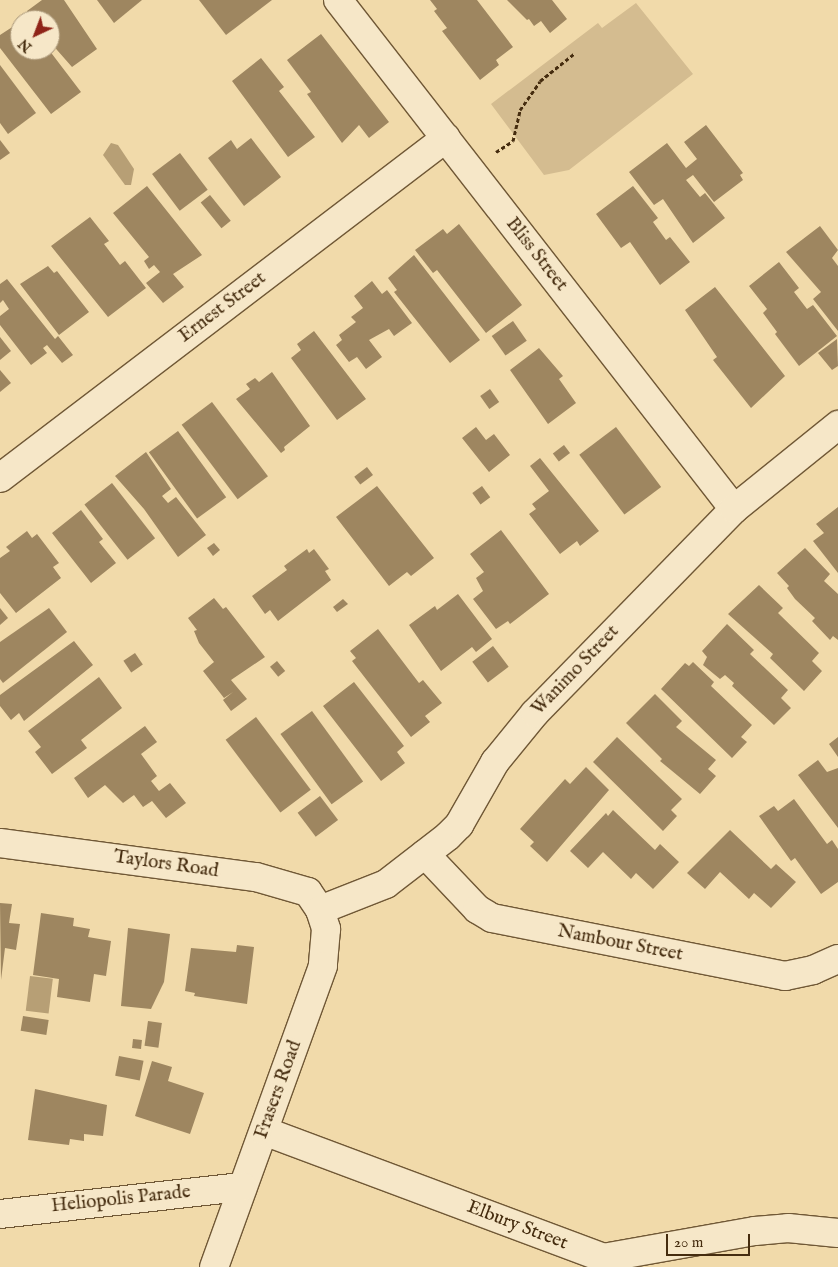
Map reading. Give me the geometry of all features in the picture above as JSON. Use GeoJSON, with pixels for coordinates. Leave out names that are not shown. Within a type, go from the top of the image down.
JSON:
{"type":"FeatureCollection","features":[{"type":"Feature","properties":{"kind":"street","name":"Bliss Street"},"geometry":{"type":"LineString","coordinates":[[338,0],[734,509]]}},
{"type":"Feature","properties":{"kind":"street","name":"Ernest Street"},"geometry":{"type":"LineString","coordinates":[[0,478],[446,138]]}},
{"type":"Feature","properties":{"kind":"street","name":"Wanimo Street"},"geometry":{"type":"LineString","coordinates":[[320,910],[386,884],[459,825],[495,762],[535,713],[734,509],[838,426]]}},
{"type":"Feature","properties":{"kind":"street","name":"Taylors Road"},"geometry":{"type":"LineString","coordinates":[[0,843],[256,877],[308,892],[320,910]]}},
{"type":"Feature","properties":{"kind":"street","name":"Nambour Street"},"geometry":{"type":"LineString","coordinates":[[425,854],[477,908],[492,918],[785,976],[814,970],[838,959]]}},
{"type":"Feature","properties":{"kind":"street","name":"Frasers Road"},"geometry":{"type":"LineString","coordinates":[[214,1267],[323,966],[326,929],[320,910]]}},
{"type":"Feature","properties":{"kind":"street","name":"Elbury Street"},"geometry":{"type":"LineString","coordinates":[[264,1131],[602,1262],[755,1231],[788,1228],[838,1233]]}},
{"type":"Feature","properties":{"kind":"street","name":"Heliopolis Parade"},"geometry":{"type":"LineString","coordinates":[[0,1214],[242,1187]]}},
{"type":"Feature","properties":{"kind":"path"},"geometry":{"type":"LineString","coordinates":[[496,152],[513,141],[520,110],[540,81],[575,54]]}},
{"type":"Feature","properties":{"kind":"shaded area"},"geometry":{"type":"Polygon","coordinates":[[[636,3],[693,74],[569,170],[544,175],[491,104],[598,23],[602,28],[636,3]]]}},
{"type":"Feature","properties":{"kind":"shaded area"},"geometry":{"type":"Polygon","coordinates":[[[111,143],[118,145],[134,169],[131,185],[125,185],[103,155],[111,143]]]}},
{"type":"Feature","properties":{"kind":"shaded area"},"geometry":{"type":"Polygon","coordinates":[[[30,976],[53,979],[49,1014],[26,1011],[30,976]]]}},
{"type":"Feature","properties":{"kind":"building"},"geometry":{"type":"Polygon","coordinates":[[[42,0],[64,0],[97,49],[72,67],[60,53],[60,10],[28,10],[42,0]]]}},
{"type":"Feature","properties":{"kind":"building"},"geometry":{"type":"Polygon","coordinates":[[[97,0],[142,0],[114,23],[97,0]]]}},
{"type":"Feature","properties":{"kind":"building"},"geometry":{"type":"Polygon","coordinates":[[[199,0],[272,0],[226,35],[199,0]]]}},
{"type":"Feature","properties":{"kind":"building"},"geometry":{"type":"Polygon","coordinates":[[[430,0],[477,0],[513,47],[496,60],[499,65],[480,80],[442,31],[447,28],[434,11],[437,9],[430,0]]]}},
{"type":"Feature","properties":{"kind":"building"},"geometry":{"type":"Polygon","coordinates":[[[507,0],[552,0],[567,19],[550,33],[541,21],[534,26],[529,19],[527,20],[507,0]]]}},
{"type":"Feature","properties":{"kind":"building"},"geometry":{"type":"Polygon","coordinates":[[[10,28],[10,60],[57,60],[81,92],[51,114],[0,48],[0,35],[10,28]]]}},
{"type":"Feature","properties":{"kind":"building"},"geometry":{"type":"Polygon","coordinates":[[[321,34],[389,122],[369,138],[359,125],[342,143],[307,94],[311,92],[287,60],[321,34]]]}},
{"type":"Feature","properties":{"kind":"building"},"geometry":{"type":"Polygon","coordinates":[[[261,58],[284,87],[279,91],[315,137],[288,157],[232,81],[261,58]]]}},
{"type":"Feature","properties":{"kind":"building"},"geometry":{"type":"Polygon","coordinates":[[[0,65],[36,113],[8,134],[0,123],[0,65]]]}},
{"type":"Feature","properties":{"kind":"building"},"geometry":{"type":"Polygon","coordinates":[[[706,125],[743,173],[740,175],[743,180],[714,202],[693,175],[686,180],[700,197],[705,193],[725,218],[693,243],[663,199],[654,205],[629,172],[667,143],[686,168],[697,159],[684,142],[706,125]]]}},
{"type":"Feature","properties":{"kind":"building"},"geometry":{"type":"Polygon","coordinates":[[[251,138],[281,177],[244,206],[208,158],[231,140],[237,149],[251,138]]]}},
{"type":"Feature","properties":{"kind":"building"},"geometry":{"type":"Polygon","coordinates":[[[0,140],[10,153],[0,160],[0,140]]]}},
{"type":"Feature","properties":{"kind":"building"},"geometry":{"type":"Polygon","coordinates":[[[180,153],[208,190],[180,211],[152,174],[180,153]]]}},
{"type":"Feature","properties":{"kind":"building"},"geometry":{"type":"Polygon","coordinates":[[[147,186],[202,255],[173,274],[184,287],[163,303],[146,283],[160,272],[154,265],[149,269],[144,261],[149,257],[113,213],[147,186]]]}},
{"type":"Feature","properties":{"kind":"building"},"geometry":{"type":"Polygon","coordinates":[[[633,186],[658,218],[653,222],[666,240],[670,237],[690,262],[660,285],[630,242],[621,248],[596,214],[633,186]]]}},
{"type":"Feature","properties":{"kind":"building"},"geometry":{"type":"Polygon","coordinates":[[[210,195],[231,221],[221,228],[201,203],[210,195]]]}},
{"type":"Feature","properties":{"kind":"building"},"geometry":{"type":"Polygon","coordinates":[[[90,217],[109,241],[104,244],[120,265],[125,261],[146,288],[108,317],[51,246],[90,217]]]}},
{"type":"Feature","properties":{"kind":"building"},"geometry":{"type":"Polygon","coordinates":[[[459,224],[522,305],[486,333],[437,270],[433,273],[415,250],[443,229],[447,234],[459,224]]]}},
{"type":"Feature","properties":{"kind":"building"},"geometry":{"type":"Polygon","coordinates":[[[820,226],[838,250],[832,258],[838,266],[838,331],[813,299],[821,292],[786,252],[820,226]]]}},
{"type":"Feature","properties":{"kind":"building"},"geometry":{"type":"Polygon","coordinates":[[[414,255],[480,340],[450,363],[394,292],[397,290],[388,278],[414,255]]]}},
{"type":"Feature","properties":{"kind":"building"},"geometry":{"type":"Polygon","coordinates":[[[779,262],[799,288],[794,292],[807,309],[813,305],[837,336],[799,366],[775,334],[777,332],[763,313],[767,309],[749,286],[779,262]]]}},
{"type":"Feature","properties":{"kind":"building"},"geometry":{"type":"Polygon","coordinates":[[[48,266],[54,273],[57,271],[89,312],[59,335],[20,284],[48,266]]]}},
{"type":"Feature","properties":{"kind":"building"},"geometry":{"type":"Polygon","coordinates":[[[7,279],[55,339],[58,336],[73,355],[62,363],[47,345],[43,348],[47,353],[31,365],[0,325],[0,316],[9,309],[3,300],[0,303],[0,284],[7,279]]]}},
{"type":"Feature","properties":{"kind":"building"},"geometry":{"type":"Polygon","coordinates":[[[372,281],[382,294],[387,290],[412,323],[394,336],[389,329],[369,340],[382,357],[366,369],[357,357],[349,362],[336,345],[342,340],[339,335],[356,322],[351,317],[363,308],[354,296],[372,281]]]}},
{"type":"Feature","properties":{"kind":"building"},"geometry":{"type":"Polygon","coordinates":[[[715,287],[785,376],[751,408],[713,360],[717,357],[685,310],[715,287]]]}},
{"type":"Feature","properties":{"kind":"building"},"geometry":{"type":"Polygon","coordinates":[[[513,321],[527,341],[505,356],[492,336],[513,321]]]}},
{"type":"Feature","properties":{"kind":"building"},"geometry":{"type":"Polygon","coordinates":[[[314,331],[366,399],[337,420],[291,358],[301,350],[297,344],[314,331]]]}},
{"type":"Feature","properties":{"kind":"building"},"geometry":{"type":"Polygon","coordinates":[[[0,337],[11,351],[0,360],[0,337]]]}},
{"type":"Feature","properties":{"kind":"building"},"geometry":{"type":"Polygon","coordinates":[[[837,339],[838,366],[832,370],[818,353],[837,339]]]}},
{"type":"Feature","properties":{"kind":"building"},"geometry":{"type":"Polygon","coordinates":[[[539,348],[563,376],[559,379],[576,403],[548,424],[510,370],[539,348]]]}},
{"type":"Feature","properties":{"kind":"building"},"geometry":{"type":"Polygon","coordinates":[[[0,370],[11,383],[0,392],[0,370]]]}},
{"type":"Feature","properties":{"kind":"building"},"geometry":{"type":"Polygon","coordinates":[[[272,372],[310,426],[284,447],[285,450],[281,453],[236,399],[250,389],[246,384],[255,378],[259,382],[272,372]]]}},
{"type":"Feature","properties":{"kind":"building"},"geometry":{"type":"Polygon","coordinates":[[[490,389],[499,402],[489,409],[480,396],[490,389]]]}},
{"type":"Feature","properties":{"kind":"building"},"geometry":{"type":"Polygon","coordinates":[[[212,402],[268,476],[238,499],[182,425],[212,402]]]}},
{"type":"Feature","properties":{"kind":"building"},"geometry":{"type":"Polygon","coordinates":[[[476,427],[486,440],[494,434],[510,455],[489,472],[462,438],[476,427]]]}},
{"type":"Feature","properties":{"kind":"building"},"geometry":{"type":"Polygon","coordinates":[[[616,427],[661,487],[624,515],[579,455],[616,427]]]}},
{"type":"Feature","properties":{"kind":"building"},"geometry":{"type":"Polygon","coordinates":[[[178,431],[226,497],[197,518],[149,452],[178,431]]]}},
{"type":"Feature","properties":{"kind":"building"},"geometry":{"type":"Polygon","coordinates":[[[564,445],[570,453],[559,461],[553,453],[564,445]]]}},
{"type":"Feature","properties":{"kind":"building"},"geometry":{"type":"Polygon","coordinates":[[[146,452],[171,489],[162,496],[168,503],[176,497],[206,535],[178,557],[144,509],[115,476],[146,452]]]}},
{"type":"Feature","properties":{"kind":"building"},"geometry":{"type":"Polygon","coordinates":[[[540,458],[599,531],[580,546],[577,541],[560,554],[529,514],[536,509],[532,504],[549,491],[530,466],[540,458]]]}},
{"type":"Feature","properties":{"kind":"building"},"geometry":{"type":"Polygon","coordinates":[[[367,467],[373,475],[360,485],[354,477],[367,467]]]}},
{"type":"Feature","properties":{"kind":"building"},"geometry":{"type":"Polygon","coordinates":[[[112,483],[155,538],[128,560],[84,505],[112,483]]]}},
{"type":"Feature","properties":{"kind":"building"},"geometry":{"type":"Polygon","coordinates":[[[377,486],[434,558],[411,576],[407,572],[389,586],[336,517],[377,486]]]}},
{"type":"Feature","properties":{"kind":"building"},"geometry":{"type":"Polygon","coordinates":[[[482,486],[490,497],[481,504],[472,493],[482,486]]]}},
{"type":"Feature","properties":{"kind":"building"},"geometry":{"type":"Polygon","coordinates":[[[838,507],[838,573],[813,541],[824,533],[816,524],[838,507]]]}},
{"type":"Feature","properties":{"kind":"building"},"geometry":{"type":"Polygon","coordinates":[[[81,510],[103,539],[99,542],[116,563],[91,583],[52,533],[81,510]]]}},
{"type":"Feature","properties":{"kind":"building"},"geometry":{"type":"Polygon","coordinates":[[[501,530],[549,594],[510,624],[508,621],[496,629],[473,599],[483,591],[476,578],[484,572],[470,554],[501,530]]]}},
{"type":"Feature","properties":{"kind":"building"},"geometry":{"type":"Polygon","coordinates":[[[27,531],[32,538],[37,534],[59,563],[53,567],[61,578],[16,613],[0,593],[0,558],[10,551],[6,547],[27,531]]]}},
{"type":"Feature","properties":{"kind":"building"},"geometry":{"type":"Polygon","coordinates":[[[214,543],[220,550],[213,556],[207,548],[214,543]]]}},
{"type":"Feature","properties":{"kind":"building"},"geometry":{"type":"Polygon","coordinates":[[[805,548],[830,574],[824,581],[838,594],[838,640],[833,636],[830,640],[812,621],[815,618],[795,599],[787,588],[789,586],[777,573],[805,548]]]}},
{"type":"Feature","properties":{"kind":"building"},"geometry":{"type":"Polygon","coordinates":[[[307,549],[309,553],[314,549],[329,569],[325,571],[331,580],[278,621],[270,610],[265,614],[252,596],[287,570],[284,566],[307,549]]]}},
{"type":"Feature","properties":{"kind":"building"},"geometry":{"type":"Polygon","coordinates":[[[759,585],[783,608],[778,613],[819,653],[812,661],[822,671],[804,691],[770,658],[773,654],[728,614],[759,585]]]}},
{"type":"Feature","properties":{"kind":"building"},"geometry":{"type":"Polygon","coordinates":[[[458,594],[492,639],[476,652],[472,647],[441,671],[409,625],[435,606],[437,610],[458,594]]]}},
{"type":"Feature","properties":{"kind":"building"},"geometry":{"type":"Polygon","coordinates":[[[214,598],[223,609],[226,607],[265,657],[231,680],[247,699],[231,711],[223,700],[233,692],[224,698],[203,671],[214,662],[199,643],[194,631],[197,630],[188,618],[214,598]]]}},
{"type":"Feature","properties":{"kind":"building"},"geometry":{"type":"Polygon","coordinates":[[[343,599],[348,604],[337,612],[333,607],[343,599]]]}},
{"type":"Feature","properties":{"kind":"building"},"geometry":{"type":"Polygon","coordinates":[[[0,608],[8,618],[0,625],[0,608]]]}},
{"type":"Feature","properties":{"kind":"building"},"geometry":{"type":"Polygon","coordinates":[[[49,608],[67,632],[3,683],[0,679],[0,642],[49,608]]]}},
{"type":"Feature","properties":{"kind":"building"},"geometry":{"type":"Polygon","coordinates":[[[727,624],[754,650],[750,654],[788,690],[781,698],[791,708],[774,725],[732,686],[734,683],[725,675],[720,679],[703,665],[707,657],[702,651],[727,624]]]}},
{"type":"Feature","properties":{"kind":"building"},"geometry":{"type":"Polygon","coordinates":[[[378,629],[419,683],[423,680],[442,703],[425,716],[430,722],[411,737],[352,661],[356,658],[350,651],[378,629]]]}},
{"type":"Feature","properties":{"kind":"building"},"geometry":{"type":"Polygon","coordinates":[[[74,641],[93,665],[24,721],[19,713],[11,720],[0,706],[0,695],[74,641]]]}},
{"type":"Feature","properties":{"kind":"building"},"geometry":{"type":"Polygon","coordinates":[[[493,646],[509,667],[488,682],[472,662],[493,646]]]}},
{"type":"Feature","properties":{"kind":"building"},"geometry":{"type":"Polygon","coordinates":[[[135,653],[143,665],[131,672],[123,661],[135,653]]]}},
{"type":"Feature","properties":{"kind":"building"},"geometry":{"type":"Polygon","coordinates":[[[277,661],[285,671],[278,677],[270,667],[277,661]]]}},
{"type":"Feature","properties":{"kind":"building"},"geometry":{"type":"Polygon","coordinates":[[[693,662],[714,682],[711,686],[752,725],[741,737],[747,742],[732,758],[661,689],[685,663],[689,666],[693,662]]]}},
{"type":"Feature","properties":{"kind":"building"},"geometry":{"type":"Polygon","coordinates":[[[99,677],[122,708],[81,740],[87,748],[52,774],[35,752],[41,747],[28,731],[99,677]]]}},
{"type":"Feature","properties":{"kind":"building"},"geometry":{"type":"Polygon","coordinates":[[[354,682],[404,746],[397,752],[405,763],[381,781],[323,706],[354,682]]]}},
{"type":"Feature","properties":{"kind":"building"},"geometry":{"type":"Polygon","coordinates":[[[655,694],[682,721],[676,727],[716,760],[708,769],[716,776],[700,794],[660,761],[662,759],[626,723],[655,694]]]}},
{"type":"Feature","properties":{"kind":"building"},"geometry":{"type":"Polygon","coordinates":[[[312,711],[363,781],[332,804],[280,734],[312,711]]]}},
{"type":"Feature","properties":{"kind":"building"},"geometry":{"type":"Polygon","coordinates":[[[256,717],[311,790],[280,813],[226,740],[256,717]]]}},
{"type":"Feature","properties":{"kind":"building"},"geometry":{"type":"Polygon","coordinates":[[[145,726],[157,742],[141,754],[157,776],[151,781],[159,791],[170,783],[186,803],[166,818],[152,801],[143,807],[134,795],[123,803],[105,785],[88,798],[74,778],[145,726]]]}},
{"type":"Feature","properties":{"kind":"building"},"geometry":{"type":"Polygon","coordinates":[[[617,737],[682,799],[671,810],[677,816],[663,831],[593,762],[617,737]]]}},
{"type":"Feature","properties":{"kind":"building"},"geometry":{"type":"Polygon","coordinates":[[[838,737],[838,757],[829,744],[838,737]]]}},
{"type":"Feature","properties":{"kind":"building"},"geometry":{"type":"Polygon","coordinates":[[[818,760],[827,772],[838,768],[838,828],[798,775],[818,760]]]}},
{"type":"Feature","properties":{"kind":"building"},"geometry":{"type":"Polygon","coordinates":[[[586,767],[609,790],[547,862],[530,846],[534,842],[520,829],[565,779],[570,784],[586,767]]]}},
{"type":"Feature","properties":{"kind":"building"},"geometry":{"type":"Polygon","coordinates":[[[320,796],[338,820],[316,837],[298,813],[320,796]]]}},
{"type":"Feature","properties":{"kind":"building"},"geometry":{"type":"Polygon","coordinates":[[[794,799],[827,844],[832,840],[838,849],[838,882],[821,894],[795,858],[791,861],[759,816],[774,806],[778,811],[794,799]]]}},
{"type":"Feature","properties":{"kind":"building"},"geometry":{"type":"Polygon","coordinates":[[[613,810],[655,850],[660,844],[679,862],[653,889],[636,873],[631,879],[603,852],[588,868],[570,851],[606,813],[608,816],[613,810]]]}},
{"type":"Feature","properties":{"kind":"building"},"geometry":{"type":"Polygon","coordinates":[[[730,830],[771,869],[776,864],[796,882],[771,908],[754,893],[749,899],[720,872],[705,889],[687,873],[730,830]]]}},
{"type":"Feature","properties":{"kind":"building"},"geometry":{"type":"Polygon","coordinates":[[[0,903],[12,904],[9,923],[20,924],[16,950],[5,948],[1,980],[0,903]]]}},
{"type":"Feature","properties":{"kind":"building"},"geometry":{"type":"Polygon","coordinates":[[[41,913],[74,918],[73,926],[90,929],[88,937],[111,941],[106,976],[94,974],[90,1002],[57,997],[59,979],[33,975],[41,913]]]}},
{"type":"Feature","properties":{"kind":"building"},"geometry":{"type":"Polygon","coordinates":[[[128,928],[170,934],[164,982],[151,1009],[121,1006],[128,928]]]}},
{"type":"Feature","properties":{"kind":"building"},"geometry":{"type":"Polygon","coordinates":[[[237,945],[254,947],[247,1004],[194,996],[195,993],[185,991],[191,948],[236,952],[237,945]]]}},
{"type":"Feature","properties":{"kind":"building"},"geometry":{"type":"Polygon","coordinates":[[[23,1016],[49,1020],[46,1035],[21,1031],[23,1016]]]}},
{"type":"Feature","properties":{"kind":"building"},"geometry":{"type":"Polygon","coordinates":[[[148,1021],[162,1023],[158,1048],[145,1046],[148,1021]]]}},
{"type":"Feature","properties":{"kind":"building"},"geometry":{"type":"Polygon","coordinates":[[[133,1039],[142,1040],[141,1049],[132,1048],[133,1039]]]}},
{"type":"Feature","properties":{"kind":"building"},"geometry":{"type":"Polygon","coordinates":[[[119,1056],[144,1061],[140,1080],[115,1076],[119,1056]]]}},
{"type":"Feature","properties":{"kind":"building"},"geometry":{"type":"Polygon","coordinates":[[[152,1061],[172,1067],[168,1081],[204,1093],[190,1134],[135,1116],[152,1061]]]}},
{"type":"Feature","properties":{"kind":"building"},"geometry":{"type":"Polygon","coordinates":[[[35,1089],[107,1105],[103,1136],[84,1134],[84,1141],[70,1139],[69,1145],[28,1140],[35,1089]]]}}]}
